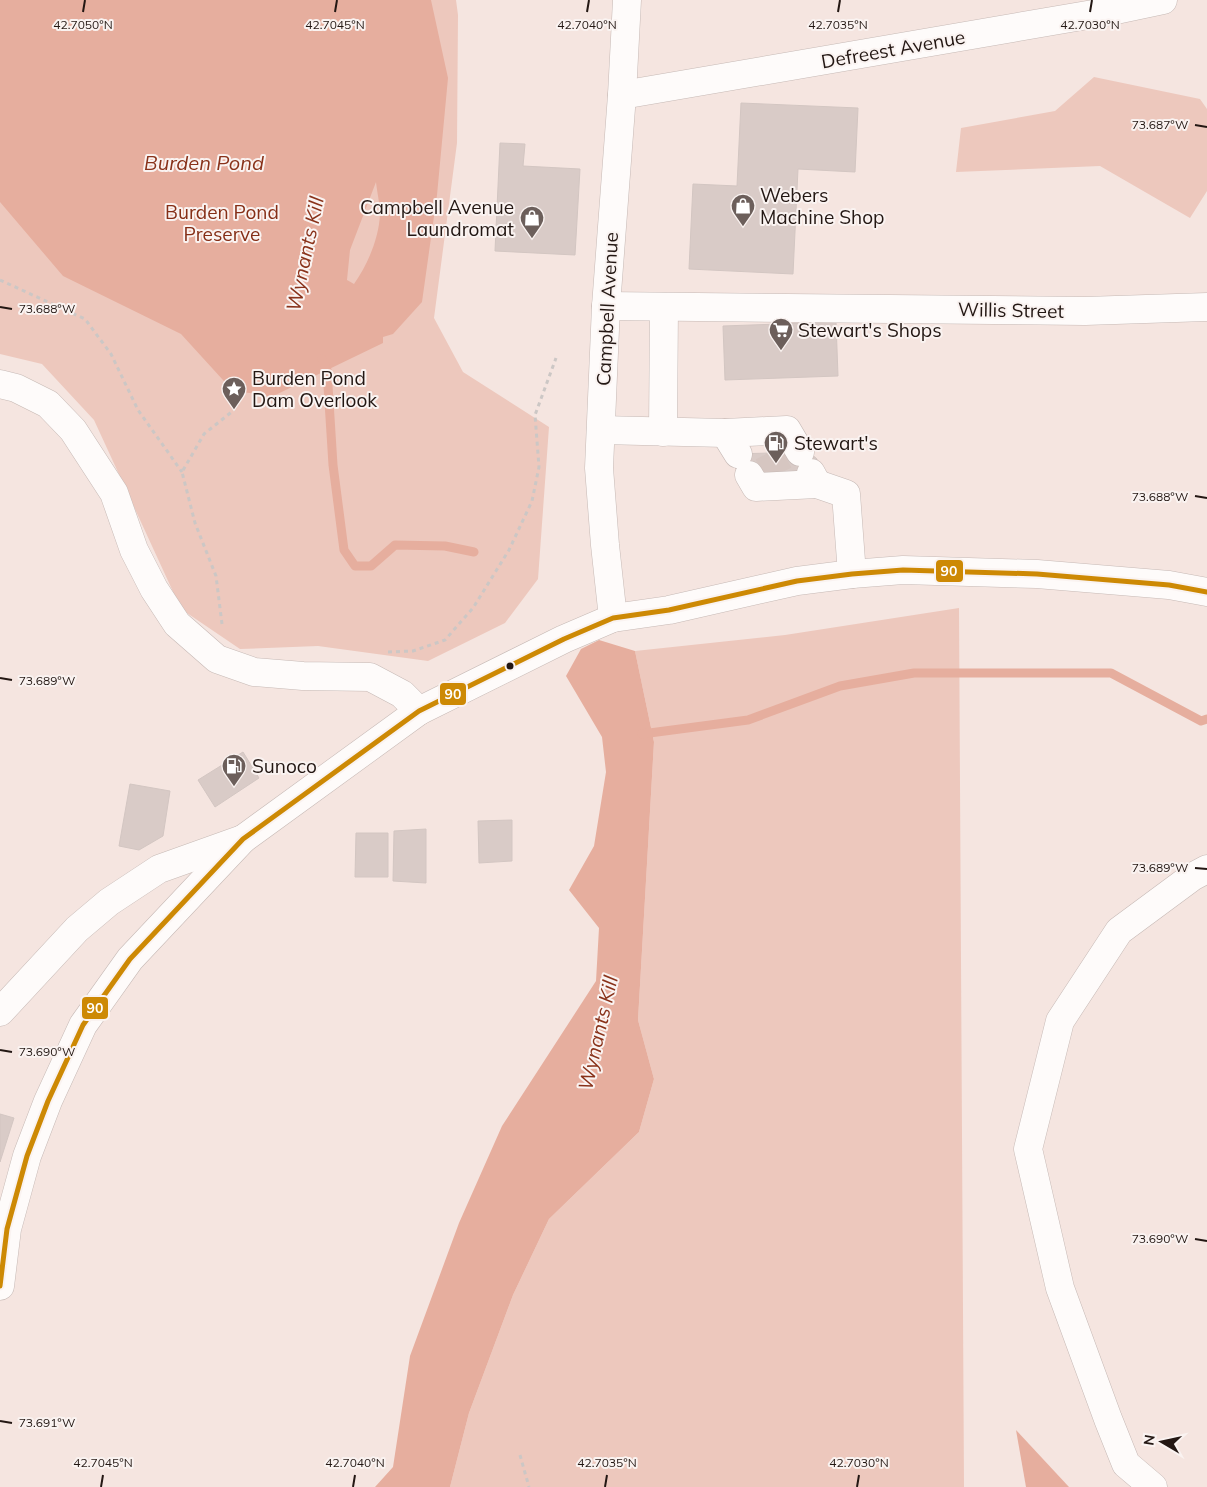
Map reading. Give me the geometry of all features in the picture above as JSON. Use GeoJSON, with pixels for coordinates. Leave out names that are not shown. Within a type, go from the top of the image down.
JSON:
{"type":"FeatureCollection","features":[{"type":"Feature","properties":{"kind":"street","name":"Campbell Avenue"},"geometry":{"type":"LineString","coordinates":[[613,618],[599,468],[606,306],[622,96],[627,0]]}},
{"type":"Feature","properties":{"kind":"street","name":"Defreest Avenue"},"geometry":{"type":"LineString","coordinates":[[622,96],[1101,13],[1163,0]]}},
{"type":"Feature","properties":{"kind":"street","name":"Willis Street"},"geometry":{"type":"LineString","coordinates":[[606,306],[1085,311],[1207,307]]}},
{"type":"Feature","properties":{"kind":"street"},"geometry":{"type":"LineString","coordinates":[[663,432],[664,307]]}},
{"type":"Feature","properties":{"kind":"street"},"geometry":{"type":"LineString","coordinates":[[0,384],[16,388],[48,404],[72,430],[114,493],[134,550],[154,590],[177,624],[216,659],[254,672],[304,676],[370,677],[402,694],[419,710]]}},
{"type":"Feature","properties":{"kind":"street"},"geometry":{"type":"LineString","coordinates":[[601,430],[663,432],[737,454],[810,470],[846,494],[852,574]]}},
{"type":"Feature","properties":{"kind":"street"},"geometry":{"type":"LineString","coordinates":[[737,454],[756,487],[788,430],[810,470]]}},
{"type":"Feature","properties":{"kind":"street"},"geometry":{"type":"LineString","coordinates":[[0,1286],[7,1229],[27,1156],[48,1102],[83,1025],[130,959],[243,839],[419,710],[564,639],[613,618],[669,610],[797,581],[903,570],[1036,574],[1169,584],[1207,592]]}},
{"type":"Feature","properties":{"kind":"street"},"geometry":{"type":"LineString","coordinates":[[0,1012],[76,929],[110,902],[159,869],[243,839]]}},
{"type":"Feature","properties":{"kind":"street"},"geometry":{"type":"LineString","coordinates":[[1153,1487],[1126,1464],[1108,1419],[1060,1288],[1028,1149],[1060,1021],[1119,930],[1192,877],[1207,869]]}},
{"type":"Feature","properties":{"kind":"path"},"geometry":{"type":"LineString","coordinates":[[0,280],[85,319],[111,354],[138,410],[182,472],[195,523],[216,576],[223,629]]}},
{"type":"Feature","properties":{"kind":"path"},"geometry":{"type":"LineString","coordinates":[[385,652],[413,651],[445,640],[473,608],[509,550],[532,501],[539,467],[535,415],[556,358]]}},
{"type":"Feature","properties":{"kind":"path"},"geometry":{"type":"LineString","coordinates":[[182,472],[204,434],[234,410]]}},
{"type":"Feature","properties":{"kind":"path"},"geometry":{"type":"LineString","coordinates":[[520,1455],[529,1487]]}},
{"type":"Feature","properties":{"kind":"green space","name":"Burden Pond Preserve"},"geometry":{"type":"Polygon","coordinates":[[[0,0],[456,0],[458,15],[457,143],[434,318],[463,372],[549,427],[538,579],[505,623],[428,661],[318,646],[240,649],[181,609],[94,420],[42,364],[0,354],[0,0]]]}},
{"type":"Feature","properties":{"kind":"green space"},"geometry":{"type":"Polygon","coordinates":[[[1094,77],[1200,99],[1207,109],[1207,191],[1190,218],[1100,166],[956,172],[961,128],[1055,111],[1094,77]]]}},
{"type":"Feature","properties":{"kind":"green space"},"geometry":{"type":"Polygon","coordinates":[[[959,608],[964,1487],[450,1487],[469,1413],[513,1295],[549,1219],[639,1132],[654,1079],[638,1020],[654,742],[635,651],[785,635],[959,608]]]}},
{"type":"Feature","properties":{"kind":"water","name":"Burden Pond"},"geometry":{"type":"Polygon","coordinates":[[[0,0],[431,0],[448,78],[437,195],[422,302],[393,334],[383,337],[383,343],[263,401],[258,394],[233,391],[181,334],[63,276],[0,202],[0,0]],[[376,182],[350,250],[347,280],[354,284],[368,259],[379,223],[380,206],[376,182]]]}},
{"type":"Feature","properties":{"kind":"water"},"geometry":{"type":"Polygon","coordinates":[[[599,640],[635,651],[654,742],[638,1020],[654,1079],[639,1132],[549,1219],[513,1295],[469,1413],[450,1487],[375,1487],[393,1467],[410,1356],[459,1223],[502,1126],[596,981],[599,928],[569,890],[594,846],[606,772],[602,737],[566,676],[581,649],[599,640]]]}},
{"type":"Feature","properties":{"kind":"water"},"geometry":{"type":"Polygon","coordinates":[[[1016,1430],[1069,1487],[1026,1487],[1016,1430]]]}},
{"type":"Feature","properties":{"kind":"building","name":"Webers Machine Shop"},"geometry":{"type":"Polygon","coordinates":[[[741,103],[858,108],[855,172],[798,169],[793,274],[689,269],[693,184],[737,186],[741,103]]]}},
{"type":"Feature","properties":{"kind":"building"},"geometry":{"type":"Polygon","coordinates":[[[500,143],[525,144],[523,166],[580,169],[575,255],[495,251],[500,143]]]}},
{"type":"Feature","properties":{"kind":"building","name":"Stewart's Shops"},"geometry":{"type":"Polygon","coordinates":[[[836,322],[838,376],[725,380],[723,326],[836,322]]]}},
{"type":"Feature","properties":{"kind":"building","name":"Stewart's"},"geometry":{"type":"Polygon","coordinates":[[[809,452],[817,459],[818,472],[744,476],[735,468],[733,454],[809,452]]]}},
{"type":"Feature","properties":{"kind":"building"},"geometry":{"type":"Polygon","coordinates":[[[243,752],[259,778],[215,807],[198,780],[243,752]]]}},
{"type":"Feature","properties":{"kind":"building"},"geometry":{"type":"Polygon","coordinates":[[[130,784],[170,791],[163,836],[139,850],[119,846],[130,784]]]}},
{"type":"Feature","properties":{"kind":"building"},"geometry":{"type":"Polygon","coordinates":[[[512,820],[512,861],[479,863],[478,821],[512,820]]]}},
{"type":"Feature","properties":{"kind":"building"},"geometry":{"type":"Polygon","coordinates":[[[426,829],[426,883],[393,881],[394,831],[426,829]]]}},
{"type":"Feature","properties":{"kind":"building"},"geometry":{"type":"Polygon","coordinates":[[[356,833],[388,833],[388,877],[355,877],[356,833]]]}},
{"type":"Feature","properties":{"kind":"building"},"geometry":{"type":"Polygon","coordinates":[[[0,1114],[14,1118],[0,1162],[0,1114]]]}},
{"type":"Feature","properties":{"kind":"waterway","name":"Wynants Kill"},"geometry":{"type":"LineString","coordinates":[[322,359],[327,370],[333,465],[344,550],[355,566],[371,566],[395,545],[445,546],[474,552]]}},
{"type":"Feature","properties":{"kind":"waterway"},"geometry":{"type":"LineString","coordinates":[[642,734],[748,720],[840,686],[914,673],[1111,673],[1201,721],[1207,719]]}},
{"type":"Feature","properties":{"kind":"tunnel"},"geometry":{"type":"LineString","coordinates":[[768,453],[779,474]]}},
{"type":"Feature","properties":{"kind":"transit line","name":"90"},"geometry":{"type":"LineString","coordinates":[[0,1286],[7,1229],[27,1156],[48,1101],[83,1025],[130,959],[243,839],[419,711],[564,639],[613,618],[669,610],[797,581],[903,570],[1037,574],[1169,585],[1207,592]]}},
{"type":"Feature","properties":{"kind":"place","name":"Webers Machine Shop"},"geometry":{"type":"Point","coordinates":[743,227]}},
{"type":"Feature","properties":{"kind":"place","name":"Campbell Avenue Laundromat"},"geometry":{"type":"Point","coordinates":[532,239]}},
{"type":"Feature","properties":{"kind":"place","name":"Stewart's Shops"},"geometry":{"type":"Point","coordinates":[781,351]}},
{"type":"Feature","properties":{"kind":"place","name":"Burden Pond Dam Overlook"},"geometry":{"type":"Point","coordinates":[234,410]}},
{"type":"Feature","properties":{"kind":"place","name":"Stewart's"},"geometry":{"type":"Point","coordinates":[776,464]}},
{"type":"Feature","properties":{"kind":"place","name":"Sunoco"},"geometry":{"type":"Point","coordinates":[234,787]}}]}
